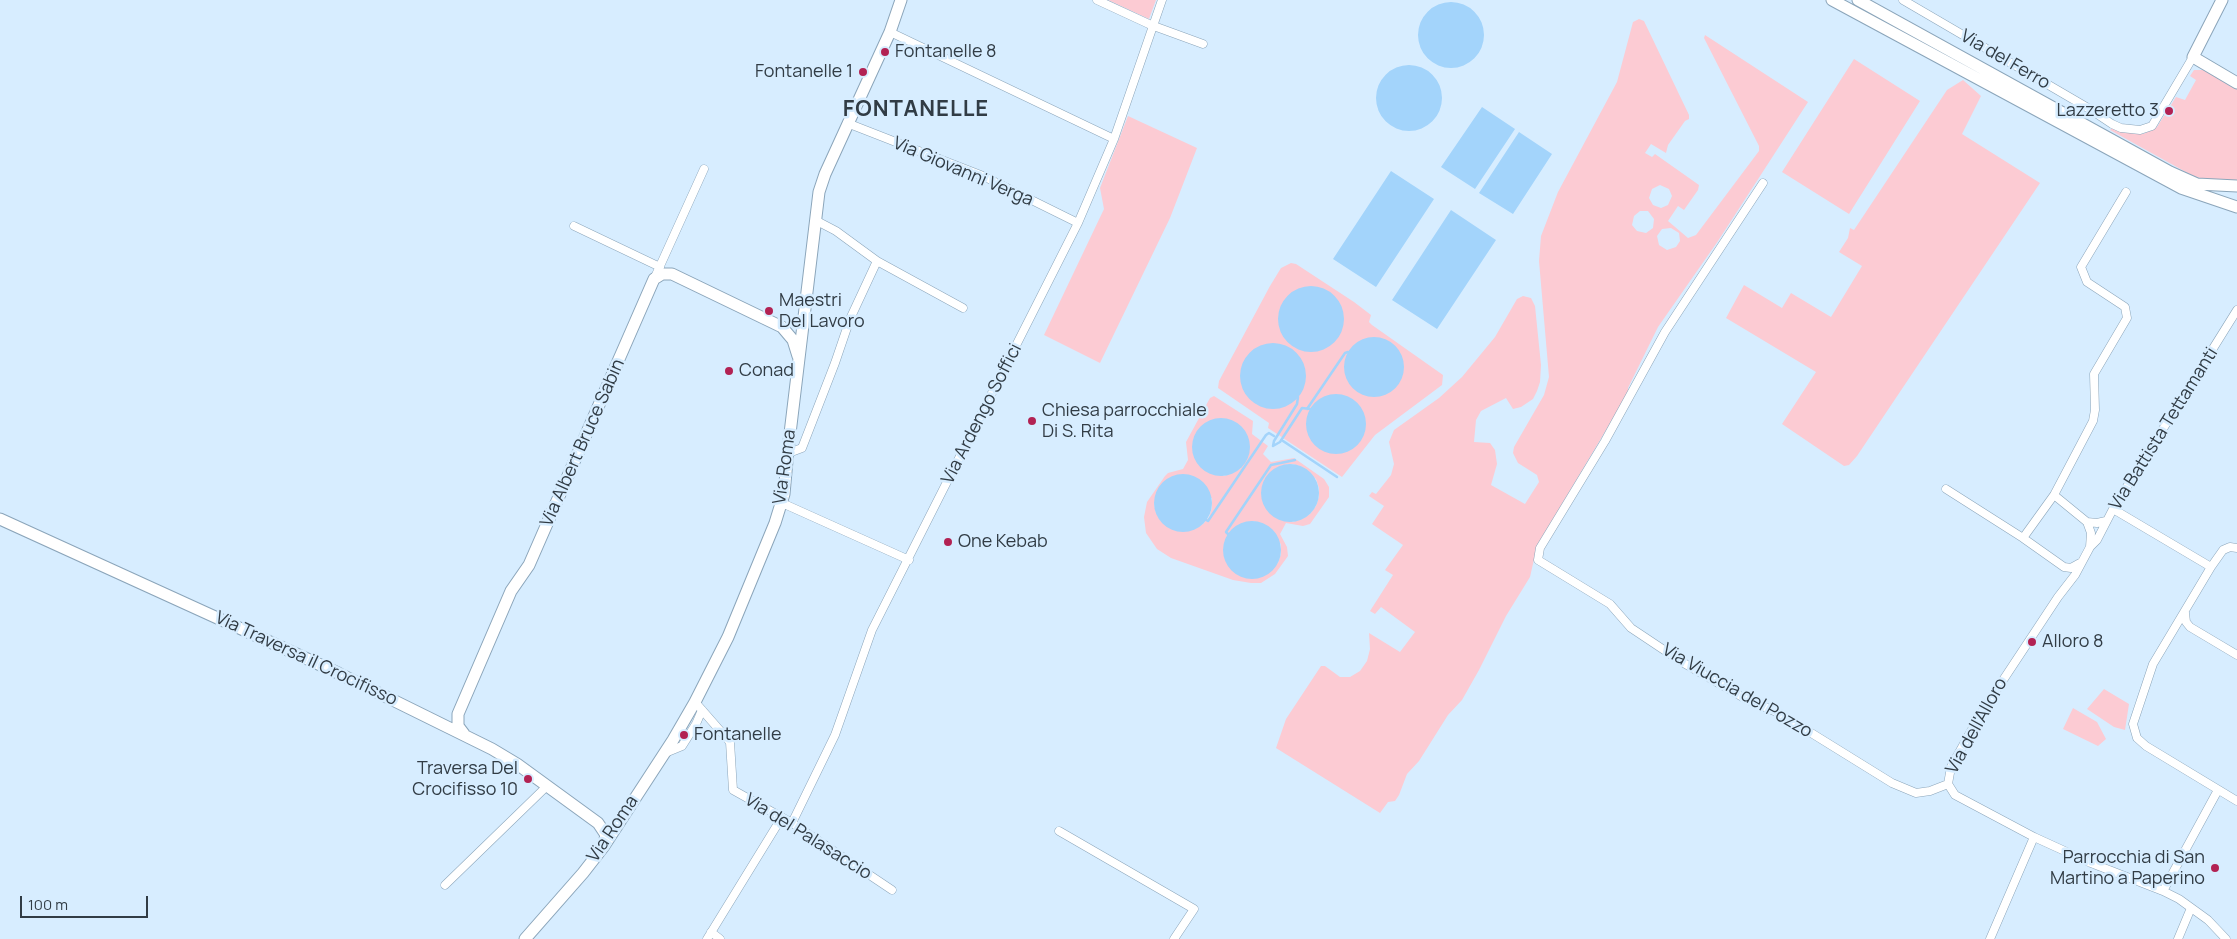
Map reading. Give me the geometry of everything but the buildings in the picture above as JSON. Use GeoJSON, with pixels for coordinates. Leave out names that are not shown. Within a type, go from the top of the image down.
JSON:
{"type":"FeatureCollection","features":[{"type":"Feature","properties":{"kind":"main road","name":"Via Roma"},"geometry":{"type":"LineString","coordinates":[[525,939],[604,846],[663,754],[698,706],[782,503],[815,220],[822,182],[847,123],[890,32],[902,0]]}},
{"type":"Feature","properties":{"kind":"main road","name":"Via del Ferro"},"geometry":{"type":"LineString","coordinates":[[1832,0],[2181,188],[2237,206]]}},
{"type":"Feature","properties":{"kind":"main road"},"geometry":{"type":"LineString","coordinates":[[2222,0],[2192,57],[2237,82]]}},
{"type":"Feature","properties":{"kind":"main road","name":"Via del Ferro"},"geometry":{"type":"LineString","coordinates":[[1860,1],[2133,152],[2197,184],[2237,186]]}},
{"type":"Feature","properties":{"kind":"main road"},"geometry":{"type":"LineString","coordinates":[[654,279],[662,274],[672,274],[782,327],[790,334],[796,346],[799,366]]}},
{"type":"Feature","properties":{"kind":"main road","name":"Via Albert Bruce Sabin"},"geometry":{"type":"LineString","coordinates":[[458,714],[511,591],[529,565],[654,279]]}},
{"type":"Feature","properties":{"kind":"main road"},"geometry":{"type":"LineString","coordinates":[[782,327],[795,324],[806,306]]}},
{"type":"Feature","properties":{"kind":"main road","name":"Via Traversa il Crocifisso"},"geometry":{"type":"LineString","coordinates":[[0,519],[338,672],[434,720],[517,764],[546,787],[598,823]]}},
{"type":"Feature","properties":{"kind":"main road"},"geometry":{"type":"LineString","coordinates":[[434,720],[450,722],[458,714]]}},
{"type":"Feature","properties":{"kind":"main road"},"geometry":{"type":"LineString","coordinates":[[458,714],[458,726],[467,737]]}},
{"type":"Feature","properties":{"kind":"main road"},"geometry":{"type":"LineString","coordinates":[[598,823],[613,825],[621,819]]}},
{"type":"Feature","properties":{"kind":"main road"},"geometry":{"type":"LineString","coordinates":[[598,823],[606,835],[604,846]]}},
{"type":"Feature","properties":{"kind":"street"},"geometry":{"type":"LineString","coordinates":[[1097,0],[1151,25],[1203,44]]}},
{"type":"Feature","properties":{"kind":"street","name":"Via Ardengo Soffici"},"geometry":{"type":"LineString","coordinates":[[792,823],[835,735],[872,630],[1078,223],[1114,139],[1151,25],[1162,0]]}},
{"type":"Feature","properties":{"kind":"street","name":"Via del Ferro"},"geometry":{"type":"LineString","coordinates":[[1904,0],[2121,128],[2140,130],[2152,126],[2192,57]]}},
{"type":"Feature","properties":{"kind":"street"},"geometry":{"type":"LineString","coordinates":[[890,32],[1114,139]]}},
{"type":"Feature","properties":{"kind":"street","name":"Via Giovanni Verga"},"geometry":{"type":"LineString","coordinates":[[847,123],[983,176],[1078,223]]}},
{"type":"Feature","properties":{"kind":"street","name":"Via Albert Bruce Sabin"},"geometry":{"type":"LineString","coordinates":[[654,279],[704,169]]}},
{"type":"Feature","properties":{"kind":"street","name":"Via Viuccia del Pozzo"},"geometry":{"type":"LineString","coordinates":[[1763,183],[1665,332],[1605,441],[1540,548],[1538,560],[1610,604],[1631,628],[1682,662],[1746,699],[1779,713],[1892,783],[1916,792],[1930,791],[1948,784]]}},
{"type":"Feature","properties":{"kind":"street"},"geometry":{"type":"LineString","coordinates":[[2023,538],[2054,495],[2093,421],[2095,410],[2093,377],[2095,370],[2127,318],[2125,307],[2087,282],[2081,267],[2126,192]]}},
{"type":"Feature","properties":{"kind":"street"},"geometry":{"type":"LineString","coordinates":[[815,220],[836,231],[877,260],[963,308]]}},
{"type":"Feature","properties":{"kind":"street"},"geometry":{"type":"LineString","coordinates":[[574,226],[660,267]]}},
{"type":"Feature","properties":{"kind":"street"},"geometry":{"type":"LineString","coordinates":[[666,254],[666,266],[672,274]]}},
{"type":"Feature","properties":{"kind":"street"},"geometry":{"type":"LineString","coordinates":[[788,450],[794,451],[802,448],[850,319],[877,260]]}},
{"type":"Feature","properties":{"kind":"street","name":"Via Battista Tettamanti"},"geometry":{"type":"LineString","coordinates":[[2090,547],[2097,540],[2113,509],[2237,310]]}},
{"type":"Feature","properties":{"kind":"street"},"geometry":{"type":"LineString","coordinates":[[1946,489],[2023,538],[2064,567],[2071,568],[2080,563]]}},
{"type":"Feature","properties":{"kind":"street"},"geometry":{"type":"LineString","coordinates":[[2054,495],[2087,522],[2097,524],[2106,521]]}},
{"type":"Feature","properties":{"kind":"street"},"geometry":{"type":"LineString","coordinates":[[782,503],[908,560]]}},
{"type":"Feature","properties":{"kind":"street"},"geometry":{"type":"LineString","coordinates":[[2113,509],[2211,567]]}},
{"type":"Feature","properties":{"kind":"street"},"geometry":{"type":"LineString","coordinates":[[2087,522],[2091,533],[2090,547]]}},
{"type":"Feature","properties":{"kind":"street","name":"Via dell'Alloro"},"geometry":{"type":"LineString","coordinates":[[2090,547],[2080,563],[2075,576],[2058,597],[1980,715],[1951,767],[1948,774],[1948,784],[1955,795],[2034,837],[2091,863],[2163,891],[2208,920],[2226,939]]}},
{"type":"Feature","properties":{"kind":"street"},"geometry":{"type":"LineString","coordinates":[[2237,548],[2230,547],[2223,550],[2211,567],[2151,670],[2134,716],[2134,732],[2137,738],[2146,746],[2237,801]]}},
{"type":"Feature","properties":{"kind":"street"},"geometry":{"type":"LineString","coordinates":[[2185,611],[2184,618],[2190,627],[2237,655]]}},
{"type":"Feature","properties":{"kind":"street"},"geometry":{"type":"LineString","coordinates":[[2174,630],[2190,627]]}},
{"type":"Feature","properties":{"kind":"street","name":"Via del Palasaccio"},"geometry":{"type":"LineString","coordinates":[[698,706],[730,742],[733,790],[792,823],[892,890]]}},
{"type":"Feature","properties":{"kind":"street"},"geometry":{"type":"LineString","coordinates":[[445,885],[546,787]]}},
{"type":"Feature","properties":{"kind":"street"},"geometry":{"type":"LineString","coordinates":[[2163,891],[2218,790]]}},
{"type":"Feature","properties":{"kind":"street"},"geometry":{"type":"LineString","coordinates":[[720,939],[709,936],[782,817]]}},
{"type":"Feature","properties":{"kind":"street"},"geometry":{"type":"LineString","coordinates":[[1059,831],[1194,909],[1174,939]]}},
{"type":"Feature","properties":{"kind":"street"},"geometry":{"type":"LineString","coordinates":[[1990,939],[2034,837]]}},
{"type":"Feature","properties":{"kind":"street"},"geometry":{"type":"LineString","coordinates":[[2178,939],[2190,908]]}},
{"type":"Feature","properties":{"kind":"shaded area"},"geometry":{"type":"Polygon","coordinates":[[[1108,0],[1156,0],[1149,19],[1108,0]]]}},
{"type":"Feature","properties":{"kind":"shaded area"},"geometry":{"type":"Polygon","coordinates":[[[1639,19],[1644,21],[1689,115],[1689,119],[1685,121],[1668,145],[1666,153],[1651,144],[1645,153],[1652,157],[1655,154],[1699,185],[1698,190],[1684,210],[1678,206],[1668,221],[1688,238],[1696,235],[1759,151],[1759,146],[1704,38],[1705,35],[1808,102],[1718,241],[1658,327],[1628,388],[1628,393],[1537,546],[1530,577],[1506,616],[1462,700],[1448,715],[1419,761],[1407,774],[1395,801],[1388,802],[1380,813],[1276,748],[1286,719],[1321,666],[1325,666],[1340,677],[1350,677],[1360,671],[1367,661],[1370,649],[1369,633],[1400,652],[1415,632],[1381,607],[1375,614],[1370,611],[1393,575],[1385,570],[1403,545],[1372,524],[1384,506],[1369,496],[1372,492],[1376,494],[1391,475],[1394,464],[1389,442],[1394,430],[1439,398],[1462,377],[1495,337],[1517,299],[1523,296],[1531,298],[1535,306],[1541,365],[1540,382],[1537,391],[1533,399],[1521,407],[1513,409],[1506,398],[1481,411],[1476,420],[1474,442],[1490,443],[1495,450],[1497,464],[1491,485],[1525,504],[1539,482],[1537,475],[1518,463],[1513,453],[1514,447],[1544,395],[1549,377],[1539,261],[1541,236],[1558,192],[1617,82],[1633,22],[1639,19]],[[1660,185],[1652,189],[1649,198],[1653,205],[1661,208],[1668,205],[1672,196],[1669,189],[1660,185]],[[1640,211],[1634,216],[1632,225],[1637,231],[1646,233],[1653,228],[1654,219],[1648,211],[1640,211]],[[1671,228],[1662,229],[1657,236],[1659,245],[1667,250],[1676,247],[1680,241],[1679,233],[1671,228]]]}},
{"type":"Feature","properties":{"kind":"shaded area"},"geometry":{"type":"Polygon","coordinates":[[[1854,59],[1920,101],[1849,214],[1782,172],[1854,59]]]}},
{"type":"Feature","properties":{"kind":"shaded area"},"geometry":{"type":"Polygon","coordinates":[[[2194,70],[2203,70],[2237,86],[2237,182],[2211,181],[2193,176],[2110,130],[2112,128],[2143,134],[2157,127],[2176,97],[2185,100],[2196,80],[2190,76],[2194,70]]]}},
{"type":"Feature","properties":{"kind":"shaded area"},"geometry":{"type":"Polygon","coordinates":[[[1963,80],[1981,96],[1962,134],[2040,183],[1857,456],[1849,465],[1844,466],[1782,424],[1816,372],[1726,318],[1744,285],[1782,308],[1791,293],[1831,317],[1862,266],[1839,252],[1848,238],[1850,228],[1854,230],[1947,90],[1963,80]]]}},
{"type":"Feature","properties":{"kind":"shaded area"},"geometry":{"type":"Polygon","coordinates":[[[1128,116],[1197,148],[1170,218],[1100,363],[1044,335],[1104,209],[1100,188],[1128,116]]]}},
{"type":"Feature","properties":{"kind":"shaded area"},"geometry":{"type":"Polygon","coordinates":[[[1291,263],[1296,264],[1354,302],[1371,315],[1369,322],[1372,325],[1443,375],[1442,385],[1375,435],[1342,477],[1268,428],[1269,423],[1218,388],[1219,381],[1270,286],[1281,268],[1291,263]]]}},
{"type":"Feature","properties":{"kind":"shaded area"},"geometry":{"type":"Polygon","coordinates":[[[1214,396],[1253,421],[1252,434],[1268,446],[1263,454],[1271,462],[1294,458],[1324,479],[1329,487],[1329,497],[1310,524],[1303,526],[1286,523],[1280,534],[1287,547],[1288,556],[1275,574],[1261,583],[1233,580],[1171,558],[1157,549],[1146,533],[1144,517],[1147,502],[1168,473],[1183,469],[1188,460],[1186,442],[1210,398],[1214,396]],[[1194,438],[1194,456],[1224,476],[1241,468],[1194,438]],[[1293,464],[1283,465],[1268,475],[1262,493],[1263,502],[1293,522],[1310,514],[1316,506],[1319,488],[1316,479],[1302,467],[1293,464]],[[1212,498],[1154,503],[1156,513],[1161,521],[1195,529],[1209,517],[1212,508],[1212,498]],[[1254,521],[1237,526],[1224,550],[1225,559],[1230,567],[1278,563],[1281,554],[1281,544],[1254,521]]]}},
{"type":"Feature","properties":{"kind":"shaded area"},"geometry":{"type":"Polygon","coordinates":[[[2104,689],[2129,704],[2125,730],[2114,727],[2087,709],[2104,689]]]}},
{"type":"Feature","properties":{"kind":"shaded area"},"geometry":{"type":"Polygon","coordinates":[[[2073,708],[2097,722],[2106,739],[2098,746],[2063,729],[2073,708]]]}},
{"type":"Feature","properties":{"kind":"water"},"geometry":{"type":"Polygon","coordinates":[[[1444,2],[1458,2],[1470,7],[1479,16],[1484,28],[1482,48],[1475,59],[1458,68],[1444,68],[1432,63],[1423,54],[1418,42],[1418,28],[1423,16],[1432,7],[1444,2]]]}},
{"type":"Feature","properties":{"kind":"water"},"geometry":{"type":"Polygon","coordinates":[[[1402,65],[1416,65],[1428,70],[1437,79],[1442,91],[1440,111],[1433,122],[1416,131],[1402,131],[1390,126],[1381,117],[1376,105],[1376,91],[1381,79],[1390,70],[1402,65]]]}},
{"type":"Feature","properties":{"kind":"water"},"geometry":{"type":"Polygon","coordinates":[[[1482,107],[1515,129],[1475,189],[1441,167],[1482,107]]]}},
{"type":"Feature","properties":{"kind":"water"},"geometry":{"type":"Polygon","coordinates":[[[1519,132],[1552,154],[1513,214],[1479,193],[1519,132]]]}},
{"type":"Feature","properties":{"kind":"water"},"geometry":{"type":"Polygon","coordinates":[[[1391,171],[1434,199],[1376,287],[1333,259],[1391,171]]]}},
{"type":"Feature","properties":{"kind":"water"},"geometry":{"type":"Polygon","coordinates":[[[1451,210],[1496,240],[1437,329],[1392,300],[1451,210]]]}},
{"type":"Feature","properties":{"kind":"water"},"geometry":{"type":"Polygon","coordinates":[[[1311,286],[1324,289],[1334,296],[1341,306],[1344,319],[1341,332],[1334,342],[1324,349],[1311,352],[1298,349],[1288,342],[1281,332],[1278,319],[1281,306],[1288,296],[1298,289],[1311,286]]]}},
{"type":"Feature","properties":{"kind":"water"},"geometry":{"type":"Polygon","coordinates":[[[1374,337],[1391,342],[1399,350],[1404,367],[1399,384],[1391,392],[1374,397],[1357,392],[1349,384],[1344,367],[1349,350],[1357,342],[1374,337]]]}},
{"type":"Feature","properties":{"kind":"water"},"geometry":{"type":"Polygon","coordinates":[[[1273,343],[1286,346],[1296,353],[1303,363],[1306,376],[1303,389],[1296,399],[1286,406],[1273,409],[1260,406],[1250,399],[1243,389],[1240,376],[1243,363],[1250,353],[1260,346],[1273,343]]]}},
{"type":"Feature","properties":{"kind":"water"},"geometry":{"type":"Polygon","coordinates":[[[1336,394],[1353,399],[1361,407],[1366,424],[1361,441],[1353,449],[1336,454],[1319,449],[1311,441],[1306,424],[1311,407],[1319,399],[1336,394]]]}},
{"type":"Feature","properties":{"kind":"water"},"geometry":{"type":"Polygon","coordinates":[[[1221,418],[1237,423],[1245,431],[1250,447],[1245,463],[1237,471],[1221,476],[1205,471],[1197,463],[1192,447],[1197,431],[1205,423],[1221,418]]]}},
{"type":"Feature","properties":{"kind":"water"},"geometry":{"type":"Polygon","coordinates":[[[1290,464],[1306,469],[1314,477],[1319,493],[1314,509],[1306,517],[1290,522],[1274,517],[1266,509],[1261,493],[1266,477],[1274,469],[1290,464]]]}},
{"type":"Feature","properties":{"kind":"water"},"geometry":{"type":"Polygon","coordinates":[[[1183,474],[1199,479],[1207,487],[1212,503],[1207,519],[1199,527],[1183,532],[1167,527],[1159,519],[1154,503],[1159,487],[1167,479],[1183,474]]]}},
{"type":"Feature","properties":{"kind":"water"},"geometry":{"type":"Polygon","coordinates":[[[1252,521],[1268,526],[1276,534],[1281,550],[1276,566],[1268,574],[1252,579],[1236,574],[1228,566],[1223,550],[1228,534],[1236,526],[1252,521]]]}},
{"type":"Feature","properties":{"kind":"waterway"},"geometry":{"type":"LineString","coordinates":[[1307,409],[1345,353],[1348,352]]}},
{"type":"Feature","properties":{"kind":"waterway"},"geometry":{"type":"LineString","coordinates":[[1273,446],[1274,441],[1297,404],[1298,397]]}},
{"type":"Feature","properties":{"kind":"waterway"},"geometry":{"type":"LineString","coordinates":[[1273,446],[1280,442],[1302,408],[1310,409]]}},
{"type":"Feature","properties":{"kind":"waterway"},"geometry":{"type":"LineString","coordinates":[[1206,520],[1208,521],[1266,435],[1269,433],[1274,436]]}},
{"type":"Feature","properties":{"kind":"waterway"},"geometry":{"type":"LineString","coordinates":[[1283,441],[1337,477]]}},
{"type":"Feature","properties":{"kind":"waterway"},"geometry":{"type":"LineString","coordinates":[[1228,534],[1226,532],[1271,465],[1295,460]]}},
{"type":"Feature","properties":{"kind":"place","name":"Fontanelle 8"},"geometry":{"type":"Point","coordinates":[885,52]}},
{"type":"Feature","properties":{"kind":"place","name":"Fontanelle 1"},"geometry":{"type":"Point","coordinates":[863,72]}},
{"type":"Feature","properties":{"kind":"place","name":"Lazzeretto 3"},"geometry":{"type":"Point","coordinates":[2169,111]}},
{"type":"Feature","properties":{"kind":"place","name":"Maestri Del Lavoro"},"geometry":{"type":"Point","coordinates":[769,311]}},
{"type":"Feature","properties":{"kind":"place","name":"Conad"},"geometry":{"type":"Point","coordinates":[729,371]}},
{"type":"Feature","properties":{"kind":"place","name":"Chiesa parrocchiale Di S. Rita"},"geometry":{"type":"Point","coordinates":[1032,421]}},
{"type":"Feature","properties":{"kind":"place","name":"One Kebab"},"geometry":{"type":"Point","coordinates":[948,542]}},
{"type":"Feature","properties":{"kind":"place","name":"Alloro 8"},"geometry":{"type":"Point","coordinates":[2032,642]}},
{"type":"Feature","properties":{"kind":"place","name":"Fontanelle"},"geometry":{"type":"Point","coordinates":[684,735]}},
{"type":"Feature","properties":{"kind":"place","name":"Traversa Del Crocifisso 10"},"geometry":{"type":"Point","coordinates":[528,779]}},
{"type":"Feature","properties":{"kind":"place","name":"Parrocchia di San Martino a Paperino"},"geometry":{"type":"Point","coordinates":[2215,868]}},
{"type":"Feature","properties":{"kind":"district","name":"FONTANELLE"},"geometry":{"type":"Point","coordinates":[916,110]}}]}
